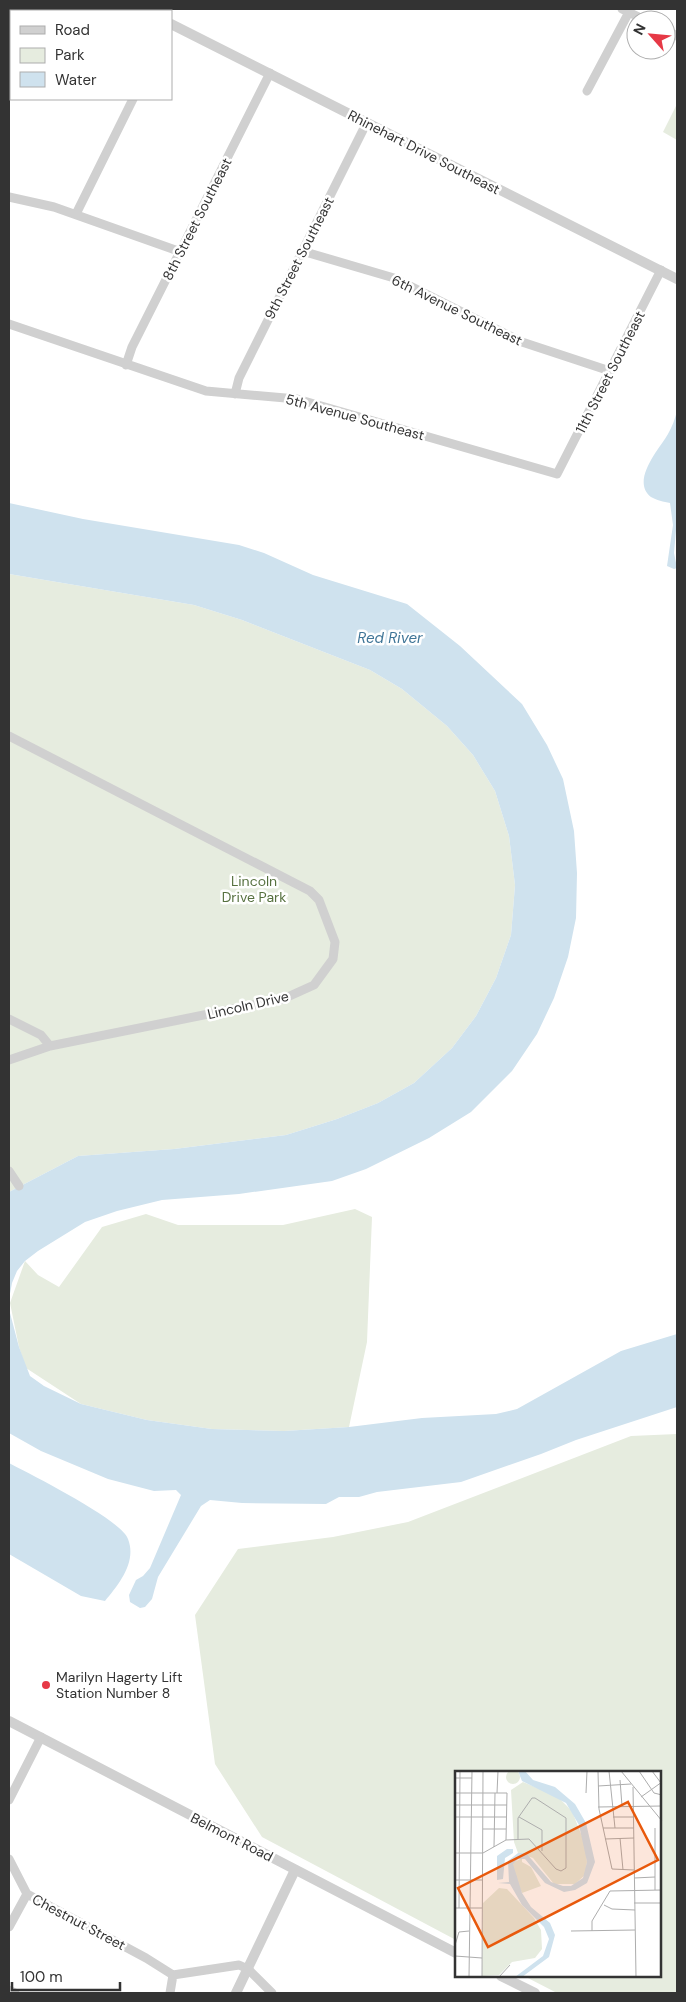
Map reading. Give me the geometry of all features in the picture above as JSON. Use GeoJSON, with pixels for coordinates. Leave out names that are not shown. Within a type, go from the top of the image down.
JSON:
{"type":"FeatureCollection","features":[{"type":"Feature","properties":{"kind":"street"},"geometry":{"type":"LineString","coordinates":[[587,92],[625,10]]}},
{"type":"Feature","properties":{"kind":"street","name":"Rhinehart Drive Southeast"},"geometry":{"type":"LineString","coordinates":[[172,24],[677,278]]}},
{"type":"Feature","properties":{"kind":"street","name":"8th Street Southeast"},"geometry":{"type":"LineString","coordinates":[[126,365],[270,73]]}},
{"type":"Feature","properties":{"kind":"street"},"geometry":{"type":"LineString","coordinates":[[76,214],[132,100]]}},
{"type":"Feature","properties":{"kind":"street","name":"9th Street Southeast"},"geometry":{"type":"LineString","coordinates":[[235,394],[239,378],[367,122]]}},
{"type":"Feature","properties":{"kind":"street"},"geometry":{"type":"LineString","coordinates":[[9,197],[33,201],[76,214],[181,252]]}},
{"type":"Feature","properties":{"kind":"street","name":"6th Avenue Southeast"},"geometry":{"type":"LineString","coordinates":[[302,252],[394,278],[522,342],[610,371]]}},
{"type":"Feature","properties":{"kind":"street","name":"11th Street Southeast"},"geometry":{"type":"LineString","coordinates":[[557,474],[661,270]]}},
{"type":"Feature","properties":{"kind":"street","name":"5th Avenue Southeast"},"geometry":{"type":"LineString","coordinates":[[9,324],[206,391],[259,394],[297,399],[557,474]]}},
{"type":"Feature","properties":{"kind":"street","name":"Lincoln Drive"},"geometry":{"type":"LineString","coordinates":[[9,736],[310,891],[319,900],[335,942],[333,959],[314,985],[283,999],[50,1046],[9,1060]]}},
{"type":"Feature","properties":{"kind":"street"},"geometry":{"type":"LineString","coordinates":[[9,1019],[41,1035],[50,1046]]}},
{"type":"Feature","properties":{"kind":"street"},"geometry":{"type":"LineString","coordinates":[[9,1171],[19,1186]]}},
{"type":"Feature","properties":{"kind":"street","name":"Belmont Road"},"geometry":{"type":"LineString","coordinates":[[9,1721],[455,1951]]}},
{"type":"Feature","properties":{"kind":"street"},"geometry":{"type":"LineString","coordinates":[[9,1800],[41,1738]]}},
{"type":"Feature","properties":{"kind":"street","name":"Chestnut Street"},"geometry":{"type":"LineString","coordinates":[[9,1859],[27,1894],[146,1958],[173,1975]]}},
{"type":"Feature","properties":{"kind":"street"},"geometry":{"type":"LineString","coordinates":[[236,1993],[295,1870]]}},
{"type":"Feature","properties":{"kind":"street"},"geometry":{"type":"LineString","coordinates":[[9,1927],[27,1894]]}},
{"type":"Feature","properties":{"kind":"street"},"geometry":{"type":"LineString","coordinates":[[170,1993],[173,1975],[239,1965],[248,1969],[272,1993]]}},
{"type":"Feature","properties":{"kind":"street"},"geometry":{"type":"LineString","coordinates":[[503,1977],[535,1993]]}},
{"type":"Feature","properties":{"kind":"street"},"geometry":{"type":"LineString","coordinates":[[9,1990],[15,1993]]}},
{"type":"Feature","properties":{"kind":"green space"},"geometry":{"type":"Polygon","coordinates":[[[677,104],[677,140],[663,132],[677,104]]]}},
{"type":"Feature","properties":{"kind":"green space","name":"Lincoln Drive Park"},"geometry":{"type":"Polygon","coordinates":[[[9,574],[194,605],[242,620],[370,670],[402,689],[447,726],[473,755],[495,791],[509,836],[515,885],[511,935],[496,978],[476,1016],[452,1048],[414,1083],[378,1103],[337,1119],[286,1135],[174,1149],[78,1156],[9,1192],[9,574]]]}},
{"type":"Feature","properties":{"kind":"green space"},"geometry":{"type":"Polygon","coordinates":[[[355,1209],[372,1217],[367,1342],[349,1427],[284,1431],[212,1429],[147,1420],[81,1404],[26,1368],[19,1347],[10,1303],[25,1261],[38,1275],[59,1287],[102,1227],[146,1214],[178,1225],[283,1225],[355,1209]]]}},
{"type":"Feature","properties":{"kind":"green space"},"geometry":{"type":"Polygon","coordinates":[[[677,1434],[677,1993],[557,1993],[526,1977],[661,1977],[661,1771],[455,1771],[455,1939],[262,1837],[215,1764],[195,1615],[238,1549],[333,1537],[408,1522],[631,1436],[677,1434]]]}},
{"type":"Feature","properties":{"kind":"water"},"geometry":{"type":"Polygon","coordinates":[[[677,411],[677,519],[674,553],[677,568],[674,569],[667,566],[673,525],[670,503],[651,497],[645,490],[644,482],[649,465],[669,431],[677,411]]]}},
{"type":"Feature","properties":{"kind":"water","name":"Red River"},"geometry":{"type":"Polygon","coordinates":[[[9,503],[83,519],[239,545],[264,553],[313,575],[407,604],[460,646],[522,704],[547,745],[563,779],[574,831],[577,873],[576,918],[568,957],[554,998],[537,1034],[512,1071],[471,1112],[429,1138],[366,1169],[332,1181],[239,1194],[162,1200],[117,1211],[85,1222],[25,1261],[17,1271],[12,1283],[9,1299],[9,1192],[78,1156],[174,1149],[286,1135],[337,1119],[378,1103],[414,1083],[452,1048],[476,1016],[496,978],[511,935],[515,885],[509,836],[495,791],[473,755],[447,726],[402,689],[370,670],[242,620],[194,605],[9,574],[9,503]]]}},
{"type":"Feature","properties":{"kind":"water"},"geometry":{"type":"Polygon","coordinates":[[[9,1299],[10,1313],[19,1347],[30,1376],[44,1386],[81,1404],[147,1420],[212,1429],[284,1431],[349,1427],[422,1418],[496,1414],[517,1409],[621,1351],[677,1334],[677,1407],[576,1440],[461,1482],[377,1492],[359,1497],[339,1497],[326,1504],[242,1503],[210,1500],[201,1506],[158,1577],[152,1599],[145,1607],[140,1608],[130,1602],[129,1595],[136,1580],[143,1576],[150,1568],[181,1495],[176,1490],[154,1491],[108,1479],[41,1451],[9,1433],[9,1299]]]}},
{"type":"Feature","properties":{"kind":"water"},"geometry":{"type":"Polygon","coordinates":[[[9,1463],[93,1510],[110,1521],[128,1539],[130,1556],[128,1564],[121,1580],[105,1601],[81,1596],[9,1554],[9,1463]]]}},
{"type":"Feature","properties":{"kind":"place","name":"Marilyn Hagerty Lift Station Number 8"},"geometry":{"type":"Point","coordinates":[46,1685]}}]}
